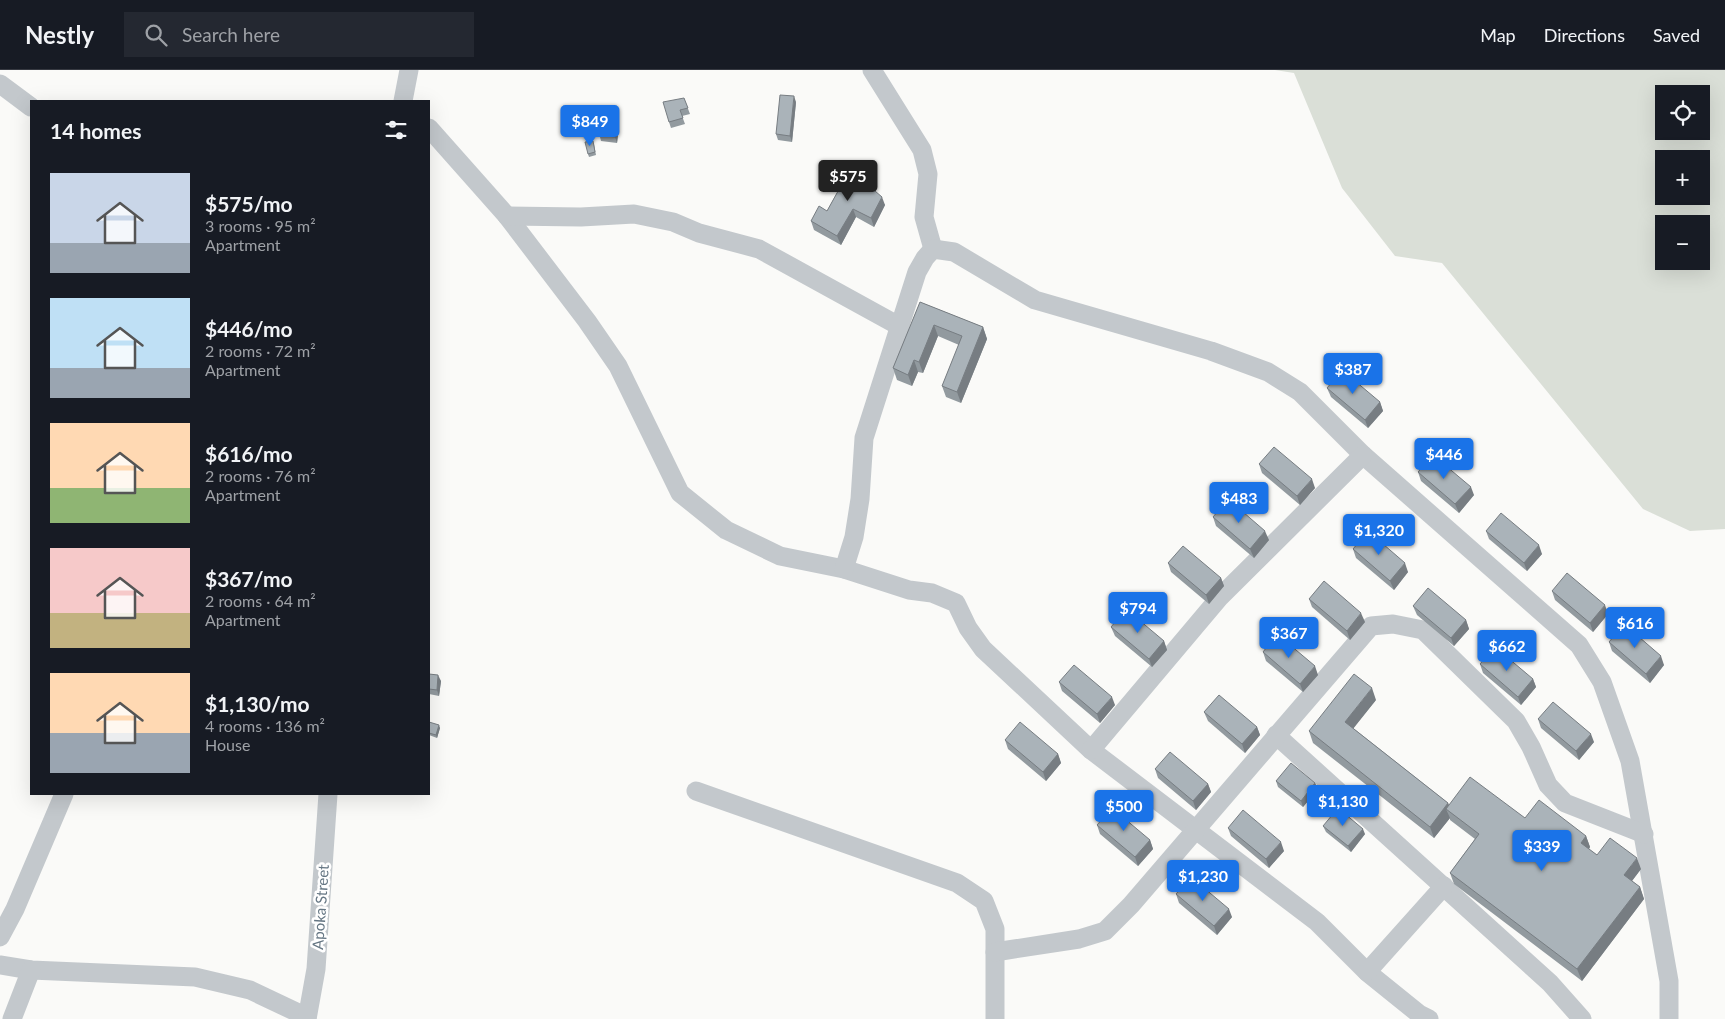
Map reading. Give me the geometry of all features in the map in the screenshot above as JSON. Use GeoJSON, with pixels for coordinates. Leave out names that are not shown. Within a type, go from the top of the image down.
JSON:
{"type":"FeatureCollection","features":[{"type":"Feature","properties":{"kind":"street"},"geometry":{"type":"LineString","coordinates":[[403,100],[409,70]]}},
{"type":"Feature","properties":{"kind":"street"},"geometry":{"type":"LineString","coordinates":[[872,70],[922,150],[928,174],[924,217],[933,249]]}},
{"type":"Feature","properties":{"kind":"street"},"geometry":{"type":"LineString","coordinates":[[0,84],[30,106]]}},
{"type":"Feature","properties":{"kind":"street"},"geometry":{"type":"LineString","coordinates":[[430,129],[507,216],[587,321],[618,366],[680,493],[726,530],[780,556],[844,569],[909,590],[932,593],[956,603],[968,628],[983,649],[1091,750],[1317,922],[1367,972],[1419,1014],[1429,1019]]}},
{"type":"Feature","properties":{"kind":"street"},"geometry":{"type":"LineString","coordinates":[[507,216],[581,217],[634,214],[672,222],[699,233],[759,249],[900,326]]}},
{"type":"Feature","properties":{"kind":"street"},"geometry":{"type":"LineString","coordinates":[[844,569],[854,536],[860,499],[864,438],[917,272],[924,258],[933,249]]}},
{"type":"Feature","properties":{"kind":"street"},"geometry":{"type":"LineString","coordinates":[[933,249],[954,252],[1035,300],[1211,351],[1268,372],[1300,392],[1363,455],[1579,644],[1602,682],[1630,761],[1669,981],[1669,1019]]}},
{"type":"Feature","properties":{"kind":"street"},"geometry":{"type":"LineString","coordinates":[[1091,750],[1220,598],[1363,455]]}},
{"type":"Feature","properties":{"kind":"street"},"geometry":{"type":"LineString","coordinates":[[995,952],[1079,939],[1105,931],[1131,905],[1371,626],[1393,624],[1423,630],[1516,722],[1531,747],[1548,785],[1565,803],[1644,834]]}},
{"type":"Feature","properties":{"kind":"street"},"geometry":{"type":"LineString","coordinates":[[1276,735],[1550,983],[1582,1019]]}},
{"type":"Feature","properties":{"kind":"street"},"geometry":{"type":"LineString","coordinates":[[696,792],[957,883],[984,901],[995,929],[995,1019]]}},
{"type":"Feature","properties":{"kind":"street"},"geometry":{"type":"LineString","coordinates":[[0,937],[15,909],[64,795]]}},
{"type":"Feature","properties":{"kind":"street","name":"Apoka Street"},"geometry":{"type":"LineString","coordinates":[[307,1018],[316,969],[328,795]]}},
{"type":"Feature","properties":{"kind":"street"},"geometry":{"type":"LineString","coordinates":[[1367,972],[1444,886]]}},
{"type":"Feature","properties":{"kind":"street"},"geometry":{"type":"LineString","coordinates":[[0,965],[31,970],[195,976],[250,990],[307,1018]]}},
{"type":"Feature","properties":{"kind":"street"},"geometry":{"type":"LineString","coordinates":[[12,1019],[31,970]]}},
{"type":"Feature","properties":{"kind":"shaded area"},"geometry":{"type":"Polygon","coordinates":[[[1275,70],[1725,70],[1725,529],[1690,531],[1643,509],[1442,263],[1395,256],[1342,188],[1294,73],[1275,70]]]}},
{"type":"Feature","properties":{"kind":"building"},"geometry":{"type":"Polygon","coordinates":[[[780,95],[794,96],[790,136],[776,134],[780,95]]]}},
{"type":"Feature","properties":{"kind":"building"},"geometry":{"type":"Polygon","coordinates":[[[684,98],[688,108],[680,110],[683,118],[669,122],[663,102],[684,98]]]}},
{"type":"Feature","properties":{"kind":"building"},"geometry":{"type":"Polygon","coordinates":[[[589,106],[604,108],[603,120],[617,121],[615,137],[599,135],[600,131],[578,129],[579,116],[588,117],[589,106]]]}},
{"type":"Feature","properties":{"kind":"building"},"geometry":{"type":"Polygon","coordinates":[[[593,141],[595,152],[588,154],[585,142],[593,141]]]}},
{"type":"Feature","properties":{"kind":"building"},"geometry":{"type":"Polygon","coordinates":[[[842,165],[869,182],[868,185],[882,197],[871,218],[853,209],[837,236],[811,221],[819,206],[827,211],[842,184],[834,179],[842,165]]]}},
{"type":"Feature","properties":{"kind":"building"},"geometry":{"type":"Polygon","coordinates":[[[920,302],[983,327],[957,392],[942,386],[962,336],[934,325],[919,362],[914,360],[908,375],[893,368],[920,302]]]}},
{"type":"Feature","properties":{"kind":"building"},"geometry":{"type":"Polygon","coordinates":[[[1342,370],[1380,402],[1365,420],[1327,388],[1342,370]]]}},
{"type":"Feature","properties":{"kind":"building"},"geometry":{"type":"Polygon","coordinates":[[[1274,447],[1312,479],[1297,496],[1259,464],[1274,447]]]}},
{"type":"Feature","properties":{"kind":"building"},"geometry":{"type":"Polygon","coordinates":[[[1433,455],[1471,487],[1455,504],[1418,472],[1433,455]]]}},
{"type":"Feature","properties":{"kind":"building"},"geometry":{"type":"Polygon","coordinates":[[[1228,499],[1265,531],[1250,549],[1213,517],[1228,499]]]}},
{"type":"Feature","properties":{"kind":"building"},"geometry":{"type":"Polygon","coordinates":[[[1501,513],[1539,545],[1524,563],[1486,531],[1501,513]]]}},
{"type":"Feature","properties":{"kind":"building"},"geometry":{"type":"Polygon","coordinates":[[[1368,531],[1405,563],[1390,581],[1353,549],[1368,531]]]}},
{"type":"Feature","properties":{"kind":"building"},"geometry":{"type":"Polygon","coordinates":[[[1183,546],[1221,578],[1206,595],[1168,563],[1183,546]]]}},
{"type":"Feature","properties":{"kind":"building"},"geometry":{"type":"Polygon","coordinates":[[[1567,573],[1605,605],[1590,623],[1552,591],[1567,573]]]}},
{"type":"Feature","properties":{"kind":"building"},"geometry":{"type":"Polygon","coordinates":[[[1324,581],[1361,613],[1347,631],[1309,599],[1324,581]]]}},
{"type":"Feature","properties":{"kind":"building"},"geometry":{"type":"Polygon","coordinates":[[[1428,588],[1466,620],[1451,638],[1413,606],[1428,588]]]}},
{"type":"Feature","properties":{"kind":"building"},"geometry":{"type":"Polygon","coordinates":[[[1126,609],[1164,641],[1149,659],[1111,627],[1126,609]]]}},
{"type":"Feature","properties":{"kind":"building"},"geometry":{"type":"Polygon","coordinates":[[[1624,624],[1661,656],[1646,674],[1609,642],[1624,624]]]}},
{"type":"Feature","properties":{"kind":"building"},"geometry":{"type":"Polygon","coordinates":[[[1277,634],[1315,666],[1300,684],[1263,652],[1277,634]]]}},
{"type":"Feature","properties":{"kind":"building"},"geometry":{"type":"Polygon","coordinates":[[[1495,647],[1533,679],[1518,697],[1480,664],[1495,647]]]}},
{"type":"Feature","properties":{"kind":"building"},"geometry":{"type":"Polygon","coordinates":[[[1074,665],[1112,697],[1097,714],[1059,682],[1074,665]]]}},
{"type":"Feature","properties":{"kind":"building"},"geometry":{"type":"Polygon","coordinates":[[[430,674],[438,675],[437,690],[430,689],[430,674]]]}},
{"type":"Feature","properties":{"kind":"building"},"geometry":{"type":"Polygon","coordinates":[[[1354,674],[1372,688],[1345,722],[1448,803],[1430,827],[1309,731],[1354,674]]]}},
{"type":"Feature","properties":{"kind":"building"},"geometry":{"type":"Polygon","coordinates":[[[1219,695],[1257,727],[1242,744],[1204,712],[1219,695]]]}},
{"type":"Feature","properties":{"kind":"building"},"geometry":{"type":"Polygon","coordinates":[[[1553,702],[1591,734],[1576,751],[1538,719],[1553,702]]]}},
{"type":"Feature","properties":{"kind":"building"},"geometry":{"type":"Polygon","coordinates":[[[430,722],[439,725],[436,735],[430,733],[430,722]]]}},
{"type":"Feature","properties":{"kind":"building"},"geometry":{"type":"Polygon","coordinates":[[[1020,722],[1058,754],[1043,772],[1005,740],[1020,722]]]}},
{"type":"Feature","properties":{"kind":"building"},"geometry":{"type":"Polygon","coordinates":[[[1170,752],[1208,784],[1193,801],[1155,769],[1170,752]]]}},
{"type":"Feature","properties":{"kind":"building"},"geometry":{"type":"Polygon","coordinates":[[[1291,763],[1315,783],[1301,801],[1276,781],[1291,763]]]}},
{"type":"Feature","properties":{"kind":"building"},"geometry":{"type":"Polygon","coordinates":[[[1470,777],[1525,818],[1539,800],[1586,836],[1581,843],[1597,855],[1610,838],[1637,858],[1624,875],[1640,887],[1577,969],[1450,873],[1479,834],[1446,809],[1470,777]]]}},
{"type":"Feature","properties":{"kind":"building"},"geometry":{"type":"Polygon","coordinates":[[[1112,808],[1150,840],[1135,857],[1097,825],[1112,808]]]}},
{"type":"Feature","properties":{"kind":"building"},"geometry":{"type":"Polygon","coordinates":[[[1338,808],[1363,829],[1348,846],[1323,826],[1338,808]]]}},
{"type":"Feature","properties":{"kind":"building"},"geometry":{"type":"Polygon","coordinates":[[[1243,810],[1281,842],[1266,859],[1228,828],[1243,810]]]}},
{"type":"Feature","properties":{"kind":"building"},"geometry":{"type":"Polygon","coordinates":[[[1191,877],[1229,909],[1214,926],[1176,894],[1191,877]]]}}]}
